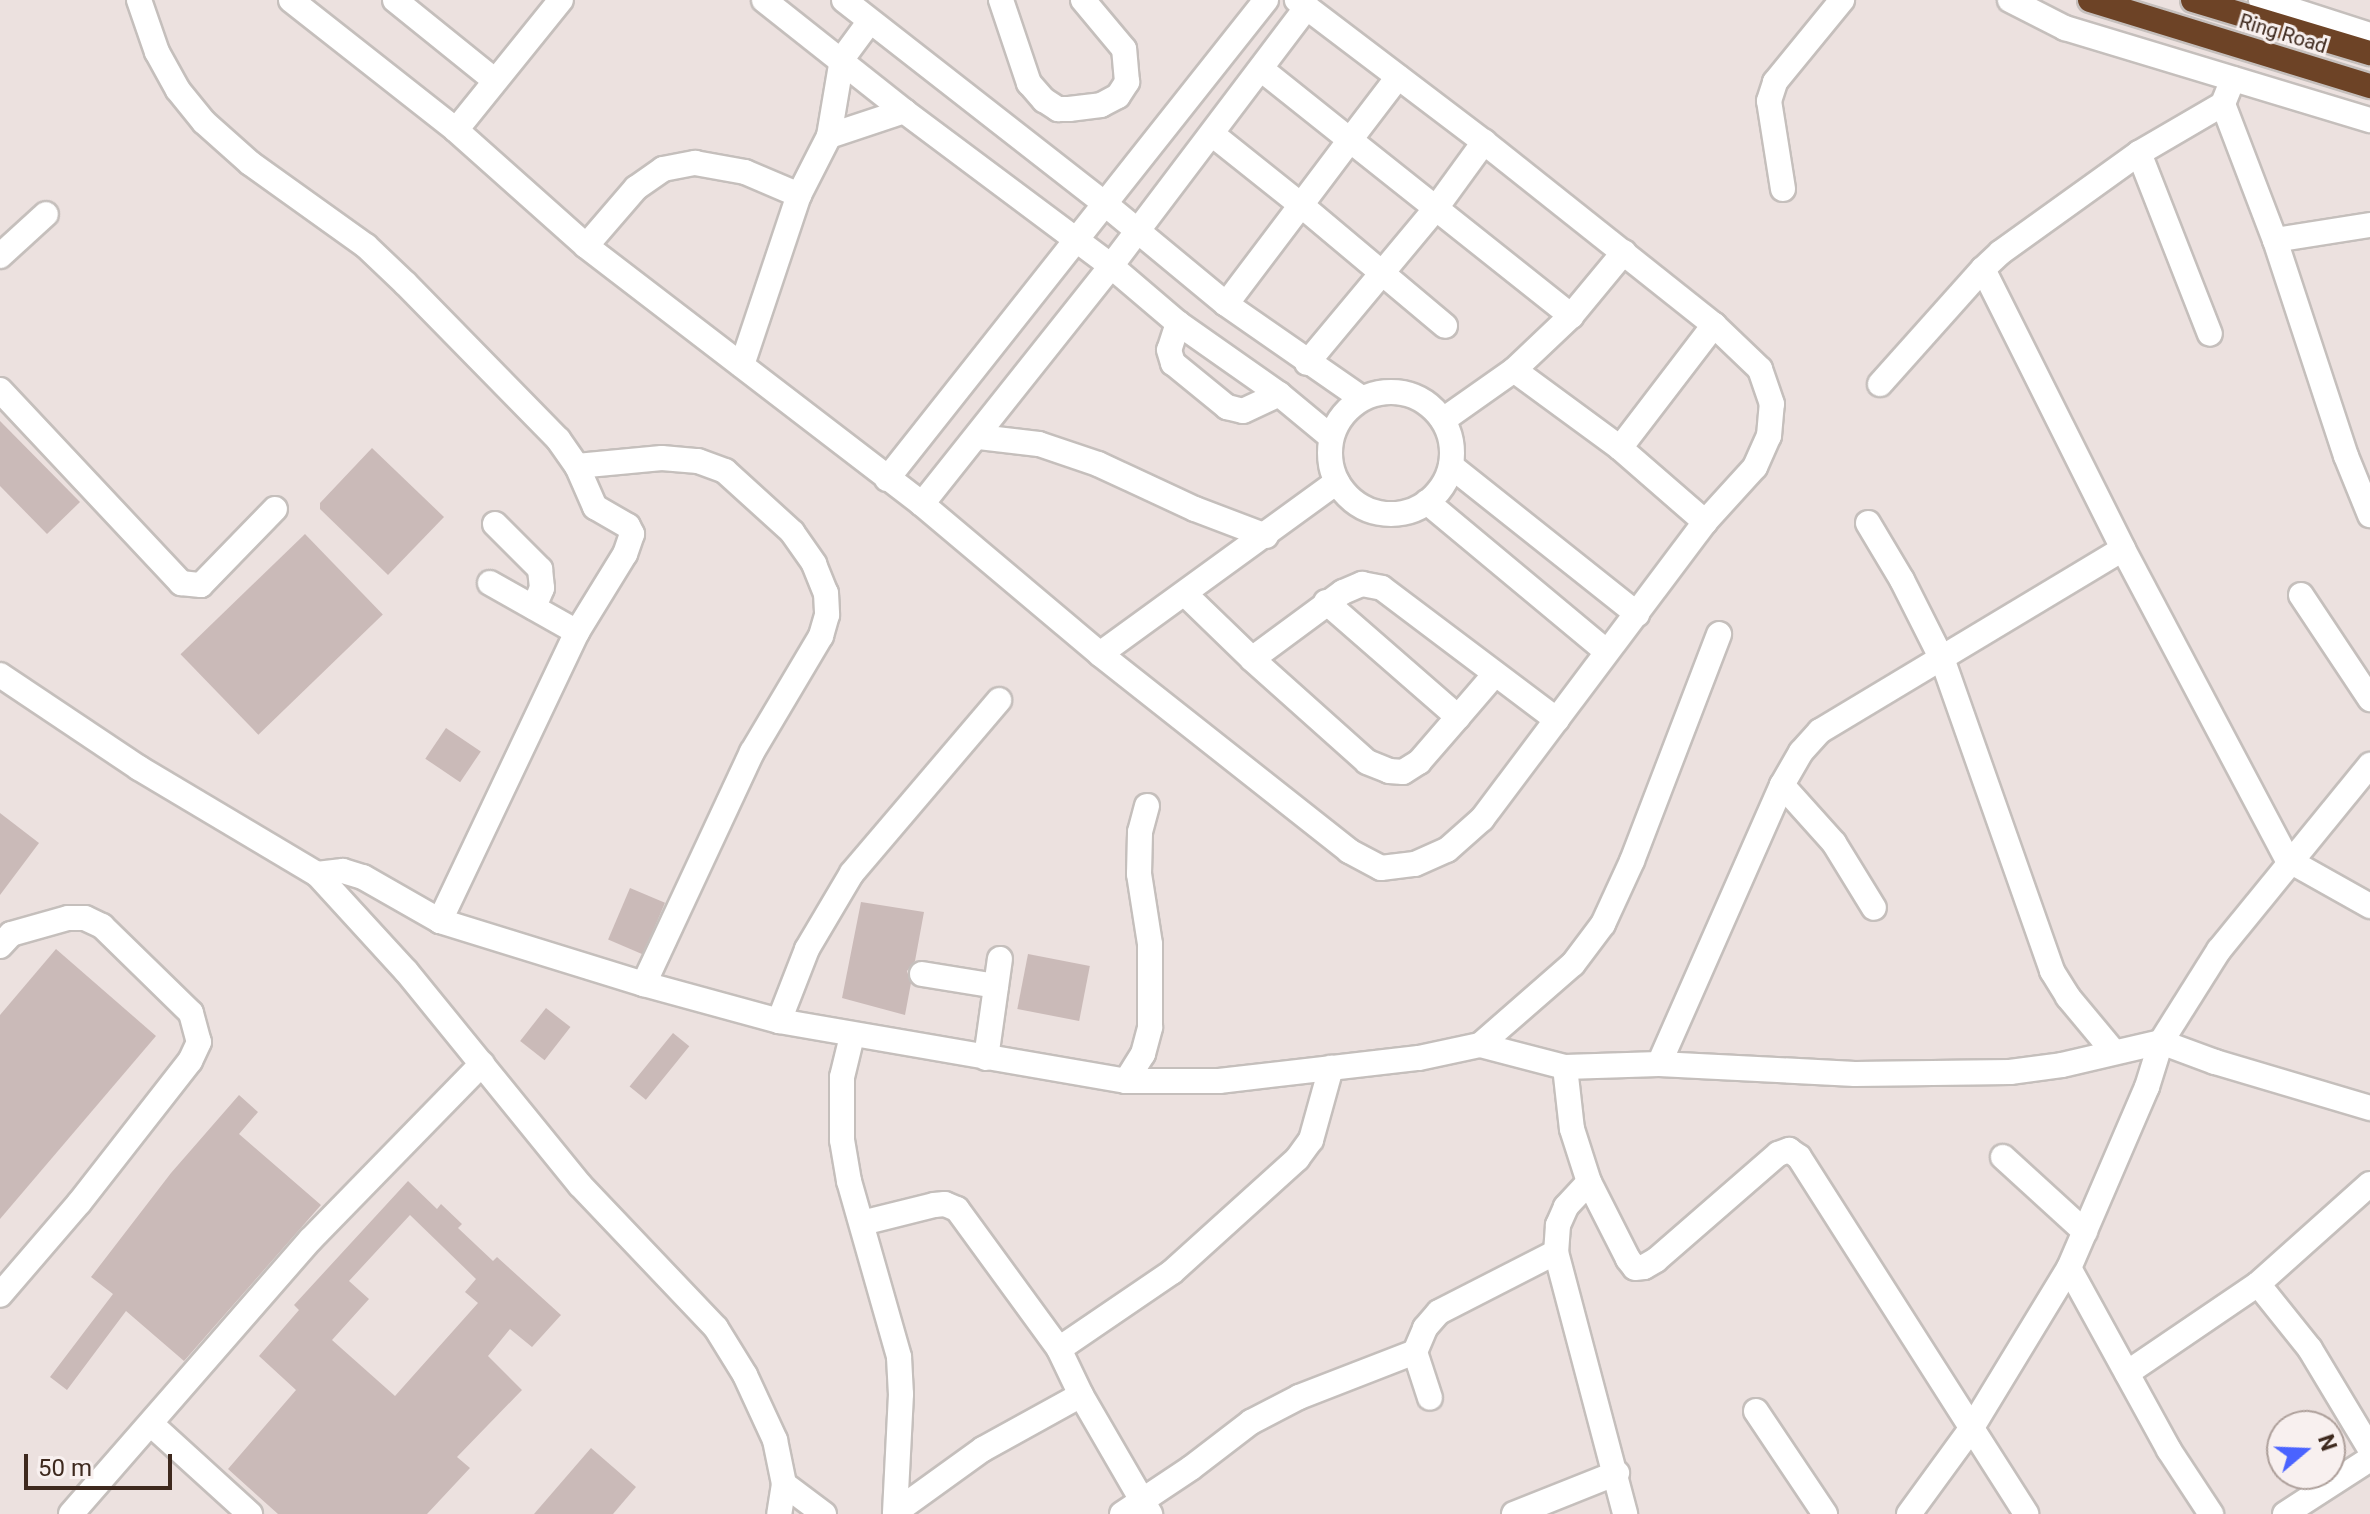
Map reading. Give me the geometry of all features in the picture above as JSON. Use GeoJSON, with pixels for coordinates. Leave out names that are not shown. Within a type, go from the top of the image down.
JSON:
{"type":"FeatureCollection","features":[{"type":"Feature","properties":{"kind":"highway","name":"Ring Road"},"geometry":{"type":"LineString","coordinates":[[2090,0],[2370,86]]}},
{"type":"Feature","properties":{"kind":"highway","name":"Ring Road"},"geometry":{"type":"LineString","coordinates":[[2193,0],[2370,53]]}},
{"type":"Feature","properties":{"kind":"street"},"geometry":{"type":"LineString","coordinates":[[139,0],[164,65],[178,90],[204,122],[250,163],[366,246],[509,385],[558,439],[577,466],[595,507],[628,526],[632,534],[625,554],[577,632],[440,921]]}},
{"type":"Feature","properties":{"kind":"street"},"geometry":{"type":"LineString","coordinates":[[291,0],[456,130],[586,246],[922,504],[1100,654],[1349,851],[1381,868],[1415,864],[1447,850],[1482,819],[1705,522],[1755,467],[1769,436],[1772,404],[1760,369],[1714,325],[1484,142],[1302,3],[1261,69],[1212,134],[979,437],[922,504]]}},
{"type":"Feature","properties":{"kind":"street"},"geometry":{"type":"LineString","coordinates":[[395,0],[494,80]]}},
{"type":"Feature","properties":{"kind":"street"},"geometry":{"type":"LineString","coordinates":[[456,130],[561,0]]}},
{"type":"Feature","properties":{"kind":"street"},"geometry":{"type":"LineString","coordinates":[[764,0],[904,111],[1111,266],[1178,323],[1279,394],[1331,437]]}},
{"type":"Feature","properties":{"kind":"street"},"geometry":{"type":"LineString","coordinates":[[844,0],[1104,203],[1226,304],[1361,398]]}},
{"type":"Feature","properties":{"kind":"street"},"geometry":{"type":"LineString","coordinates":[[1001,0],[1029,83],[1044,100],[1058,109],[1101,105],[1118,96],[1127,82],[1124,49],[1083,0]]}},
{"type":"Feature","properties":{"kind":"street"},"geometry":{"type":"LineString","coordinates":[[887,479],[1266,0]]}},
{"type":"Feature","properties":{"kind":"street"},"geometry":{"type":"LineString","coordinates":[[1783,189],[1769,101],[1775,82],[1842,0]]}},
{"type":"Feature","properties":{"kind":"street"},"geometry":{"type":"LineString","coordinates":[[2010,0],[2065,28],[2370,120]]}},
{"type":"Feature","properties":{"kind":"street"},"geometry":{"type":"LineString","coordinates":[[2261,0],[2370,35]]}},
{"type":"Feature","properties":{"kind":"street"},"geometry":{"type":"LineString","coordinates":[[742,365],[799,195],[829,136],[842,59],[870,21]]}},
{"type":"Feature","properties":{"kind":"street"},"geometry":{"type":"LineString","coordinates":[[1261,69],[1571,316]]}},
{"type":"Feature","properties":{"kind":"street"},"geometry":{"type":"LineString","coordinates":[[1226,304],[1398,77]]}},
{"type":"Feature","properties":{"kind":"street"},"geometry":{"type":"LineString","coordinates":[[1880,384],[2000,253],[2139,153],[2223,104],[2233,79]]}},
{"type":"Feature","properties":{"kind":"street"},"geometry":{"type":"LineString","coordinates":[[2223,104],[2275,240],[2346,456],[2370,515]]}},
{"type":"Feature","properties":{"kind":"street"},"geometry":{"type":"LineString","coordinates":[[829,136],[904,111]]}},
{"type":"Feature","properties":{"kind":"street"},"geometry":{"type":"LineString","coordinates":[[1212,134],[1445,326]]}},
{"type":"Feature","properties":{"kind":"street"},"geometry":{"type":"LineString","coordinates":[[1307,363],[1436,208],[1484,142]]}},
{"type":"Feature","properties":{"kind":"street"},"geometry":{"type":"LineString","coordinates":[[2139,153],[2210,334]]}},
{"type":"Feature","properties":{"kind":"street"},"geometry":{"type":"LineString","coordinates":[[586,246],[636,188],[663,169],[695,163],[745,172],[799,195]]}},
{"type":"Feature","properties":{"kind":"street"},"geometry":{"type":"LineString","coordinates":[[0,256],[46,214]]}},
{"type":"Feature","properties":{"kind":"street"},"geometry":{"type":"LineString","coordinates":[[2275,240],[2370,225]]}},
{"type":"Feature","properties":{"kind":"street"},"geometry":{"type":"LineString","coordinates":[[1443,420],[1514,370],[1571,316],[1624,252]]}},
{"type":"Feature","properties":{"kind":"street"},"geometry":{"type":"LineString","coordinates":[[1983,269],[2123,549],[2288,860],[2370,906]]}},
{"type":"Feature","properties":{"kind":"street"},"geometry":{"type":"LineString","coordinates":[[1178,323],[1169,350],[1173,363],[1227,407],[1243,411],[1279,394]]}},
{"type":"Feature","properties":{"kind":"street"},"geometry":{"type":"LineString","coordinates":[[1620,448],[1714,325]]}},
{"type":"Feature","properties":{"kind":"street"},"geometry":{"type":"LineString","coordinates":[[1514,370],[1620,448],[1705,522]]}},
{"type":"Feature","properties":{"kind":"street"},"geometry":{"type":"LineString","coordinates":[[0,390],[181,583],[201,585],[275,509]]}},
{"type":"Feature","properties":{"kind":"street"},"geometry":{"type":"LineString","coordinates":[[1383,391],[1406,393],[1427,403],[1443,420],[1451,442],[1451,466],[1442,486],[1427,502],[1408,512],[1388,514],[1367,510],[1350,499],[1337,482],[1330,461],[1331,437],[1342,414],[1361,398],[1383,391]]}},
{"type":"Feature","properties":{"kind":"street"},"geometry":{"type":"LineString","coordinates":[[979,437],[1039,444],[1098,464],[1195,509],[1266,536]]}},
{"type":"Feature","properties":{"kind":"street"},"geometry":{"type":"LineString","coordinates":[[577,466],[662,458],[698,461],[725,471],[792,532],[814,564],[826,593],[827,615],[821,636],[752,752],[644,984]]}},
{"type":"Feature","properties":{"kind":"street"},"geometry":{"type":"LineString","coordinates":[[1451,466],[1637,614]]}},
{"type":"Feature","properties":{"kind":"street"},"geometry":{"type":"LineString","coordinates":[[1100,654],[1337,482]]}},
{"type":"Feature","properties":{"kind":"street"},"geometry":{"type":"LineString","coordinates":[[1427,502],[1606,651]]}},
{"type":"Feature","properties":{"kind":"street"},"geometry":{"type":"LineString","coordinates":[[1868,523],[1902,580],[1943,661],[2052,971],[2068,997],[2113,1051]]}},
{"type":"Feature","properties":{"kind":"street"},"geometry":{"type":"LineString","coordinates":[[495,524],[540,569],[542,588],[534,607]]}},
{"type":"Feature","properties":{"kind":"street"},"geometry":{"type":"LineString","coordinates":[[1659,1064],[1782,785],[1801,752],[1820,731],[1943,661],[2123,549]]}},
{"type":"Feature","properties":{"kind":"street"},"geometry":{"type":"LineString","coordinates":[[490,583],[577,632]]}},
{"type":"Feature","properties":{"kind":"street"},"geometry":{"type":"LineString","coordinates":[[1252,659],[1326,602],[1362,584],[1382,588],[1557,720]]}},
{"type":"Feature","properties":{"kind":"street"},"geometry":{"type":"LineString","coordinates":[[1185,594],[1367,762],[1389,771],[1403,772],[1419,762],[1495,674]]}},
{"type":"Feature","properties":{"kind":"street"},"geometry":{"type":"LineString","coordinates":[[2301,595],[2370,699]]}},
{"type":"Feature","properties":{"kind":"street"},"geometry":{"type":"LineString","coordinates":[[1326,602],[1458,717]]}},
{"type":"Feature","properties":{"kind":"street"},"geometry":{"type":"LineString","coordinates":[[1480,1045],[1573,964],[1603,924],[1632,861],[1719,634]]}},
{"type":"Feature","properties":{"kind":"street"},"geometry":{"type":"LineString","coordinates":[[0,675],[139,768],[317,874],[406,971],[580,1185],[716,1328],[745,1375],[775,1440],[784,1484],[779,1514]]}},
{"type":"Feature","properties":{"kind":"street"},"geometry":{"type":"LineString","coordinates":[[779,1021],[807,949],[852,873],[999,700]]}},
{"type":"Feature","properties":{"kind":"street"},"geometry":{"type":"LineString","coordinates":[[1909,1514],[1971,1429],[2069,1268],[2147,1087],[2161,1042],[2219,950],[2288,860],[2370,765]]}},
{"type":"Feature","properties":{"kind":"street"},"geometry":{"type":"LineString","coordinates":[[1782,785],[1834,843],[1874,908]]}},
{"type":"Feature","properties":{"kind":"street"},"geometry":{"type":"LineString","coordinates":[[1126,1081],[1143,1054],[1150,1027],[1150,944],[1139,874],[1140,832],[1147,806]]}},
{"type":"Feature","properties":{"kind":"street"},"geometry":{"type":"LineString","coordinates":[[317,874],[343,871],[363,877],[440,921],[644,984],[779,1021],[1126,1081],[1219,1081],[1419,1058],[1480,1045],[1565,1067],[1659,1064],[1855,1074],[2010,1072],[2062,1065],[2161,1042],[2215,1062],[2370,1108]]}},
{"type":"Feature","properties":{"kind":"street"},"geometry":{"type":"LineString","coordinates":[[0,1295],[98,1179],[190,1061],[199,1042],[191,1013],[102,926],[85,918],[68,918],[4,935]]}},
{"type":"Feature","properties":{"kind":"street"},"geometry":{"type":"LineString","coordinates":[[986,1058],[1000,959]]}},
{"type":"Feature","properties":{"kind":"street"},"geometry":{"type":"LineString","coordinates":[[922,974],[996,986]]}},
{"type":"Feature","properties":{"kind":"street"},"geometry":{"type":"LineString","coordinates":[[852,1036],[840,1108],[849,1181],[899,1357],[901,1394],[896,1512]]}},
{"type":"Feature","properties":{"kind":"street"},"geometry":{"type":"LineString","coordinates":[[71,1514],[311,1239],[482,1064]]}},
{"type":"Feature","properties":{"kind":"street"},"geometry":{"type":"LineString","coordinates":[[1565,1067],[1572,1129],[1589,1182],[1635,1268],[1644,1267],[1778,1154],[1789,1150],[1799,1157],[2026,1514]]}},
{"type":"Feature","properties":{"kind":"street"},"geometry":{"type":"LineString","coordinates":[[1059,1349],[1172,1272],[1297,1159],[1311,1140],[1331,1068]]}},
{"type":"Feature","properties":{"kind":"street"},"geometry":{"type":"LineString","coordinates":[[2003,1157],[2085,1232]]}},
{"type":"Feature","properties":{"kind":"street"},"geometry":{"type":"LineString","coordinates":[[1589,1182],[1566,1207],[1558,1225],[1556,1252],[1617,1473],[1625,1514]]}},
{"type":"Feature","properties":{"kind":"street"},"geometry":{"type":"LineString","coordinates":[[2127,1373],[2258,1284],[2370,1184]]}},
{"type":"Feature","properties":{"kind":"street"},"geometry":{"type":"LineString","coordinates":[[862,1223],[934,1205],[945,1204],[957,1209],[1059,1349],[1081,1395],[1147,1508]]}},
{"type":"Feature","properties":{"kind":"street"},"geometry":{"type":"LineString","coordinates":[[1430,1398],[1415,1352],[1425,1328],[1439,1312],[1556,1252]]}},
{"type":"Feature","properties":{"kind":"street"},"geometry":{"type":"LineString","coordinates":[[2069,1268],[2169,1450],[2211,1514]]}},
{"type":"Feature","properties":{"kind":"street"},"geometry":{"type":"LineString","coordinates":[[2258,1284],[2310,1349],[2370,1449]]}},
{"type":"Feature","properties":{"kind":"street"},"geometry":{"type":"LineString","coordinates":[[1122,1514],[1147,1508],[1251,1422],[1299,1397],[1415,1352]]}},
{"type":"Feature","properties":{"kind":"street"},"geometry":{"type":"LineString","coordinates":[[896,1512],[983,1449],[1081,1395]]}},
{"type":"Feature","properties":{"kind":"street"},"geometry":{"type":"LineString","coordinates":[[1756,1411],[1825,1514]]}},
{"type":"Feature","properties":{"kind":"street"},"geometry":{"type":"LineString","coordinates":[[151,1424],[250,1514]]}},
{"type":"Feature","properties":{"kind":"street"},"geometry":{"type":"LineString","coordinates":[[2285,1514],[2370,1459]]}},
{"type":"Feature","properties":{"kind":"street"},"geometry":{"type":"LineString","coordinates":[[1514,1514],[1617,1473]]}},
{"type":"Feature","properties":{"kind":"street"},"geometry":{"type":"LineString","coordinates":[[784,1484],[824,1514]]}},
{"type":"Feature","properties":{"kind":"building"},"geometry":{"type":"Polygon","coordinates":[[[0,421],[80,502],[47,534],[0,486],[0,421]]]}},
{"type":"Feature","properties":{"kind":"building"},"geometry":{"type":"Polygon","coordinates":[[[372,448],[444,517],[388,575],[320,509],[320,503],[372,448]]]}},
{"type":"Feature","properties":{"kind":"building"},"geometry":{"type":"Polygon","coordinates":[[[305,534],[383,615],[258,735],[181,654],[305,534]]]}},
{"type":"Feature","properties":{"kind":"building"},"geometry":{"type":"Polygon","coordinates":[[[446,728],[481,751],[460,782],[425,759],[446,728]]]}},
{"type":"Feature","properties":{"kind":"building"},"geometry":{"type":"Polygon","coordinates":[[[0,813],[39,843],[0,895],[0,813]]]}},
{"type":"Feature","properties":{"kind":"building"},"geometry":{"type":"Polygon","coordinates":[[[630,888],[665,903],[643,954],[608,940],[630,888]]]}},
{"type":"Feature","properties":{"kind":"building"},"geometry":{"type":"Polygon","coordinates":[[[861,902],[924,912],[915,961],[907,971],[911,983],[905,1015],[842,998],[861,902]]]}},
{"type":"Feature","properties":{"kind":"building"},"geometry":{"type":"Polygon","coordinates":[[[56,949],[156,1036],[0,1219],[0,1015],[56,949]]]}},
{"type":"Feature","properties":{"kind":"building"},"geometry":{"type":"Polygon","coordinates":[[[1028,954],[1090,966],[1079,1021],[1017,1009],[1028,954]]]}},
{"type":"Feature","properties":{"kind":"building"},"geometry":{"type":"Polygon","coordinates":[[[546,1008],[570,1027],[545,1060],[520,1041],[546,1008]]]}},
{"type":"Feature","properties":{"kind":"building"},"geometry":{"type":"Polygon","coordinates":[[[673,1033],[689,1046],[646,1100],[630,1087],[673,1033]]]}},
{"type":"Feature","properties":{"kind":"building"},"geometry":{"type":"Polygon","coordinates":[[[239,1095],[258,1112],[239,1134],[321,1205],[184,1361],[126,1311],[67,1390],[50,1377],[113,1294],[91,1277],[171,1173],[239,1095]]]}},
{"type":"Feature","properties":{"kind":"building"},"geometry":{"type":"Polygon","coordinates":[[[408,1181],[437,1209],[441,1204],[462,1224],[458,1228],[493,1261],[497,1257],[561,1315],[532,1347],[510,1329],[488,1356],[522,1390],[457,1457],[470,1468],[427,1514],[278,1514],[228,1469],[296,1390],[259,1356],[299,1310],[294,1305],[408,1181]],[[410,1215],[349,1281],[369,1299],[332,1340],[395,1396],[478,1303],[465,1292],[476,1279],[410,1215]]]}},
{"type":"Feature","properties":{"kind":"building"},"geometry":{"type":"Polygon","coordinates":[[[591,1448],[636,1487],[613,1514],[534,1514],[591,1448]]]}}]}
